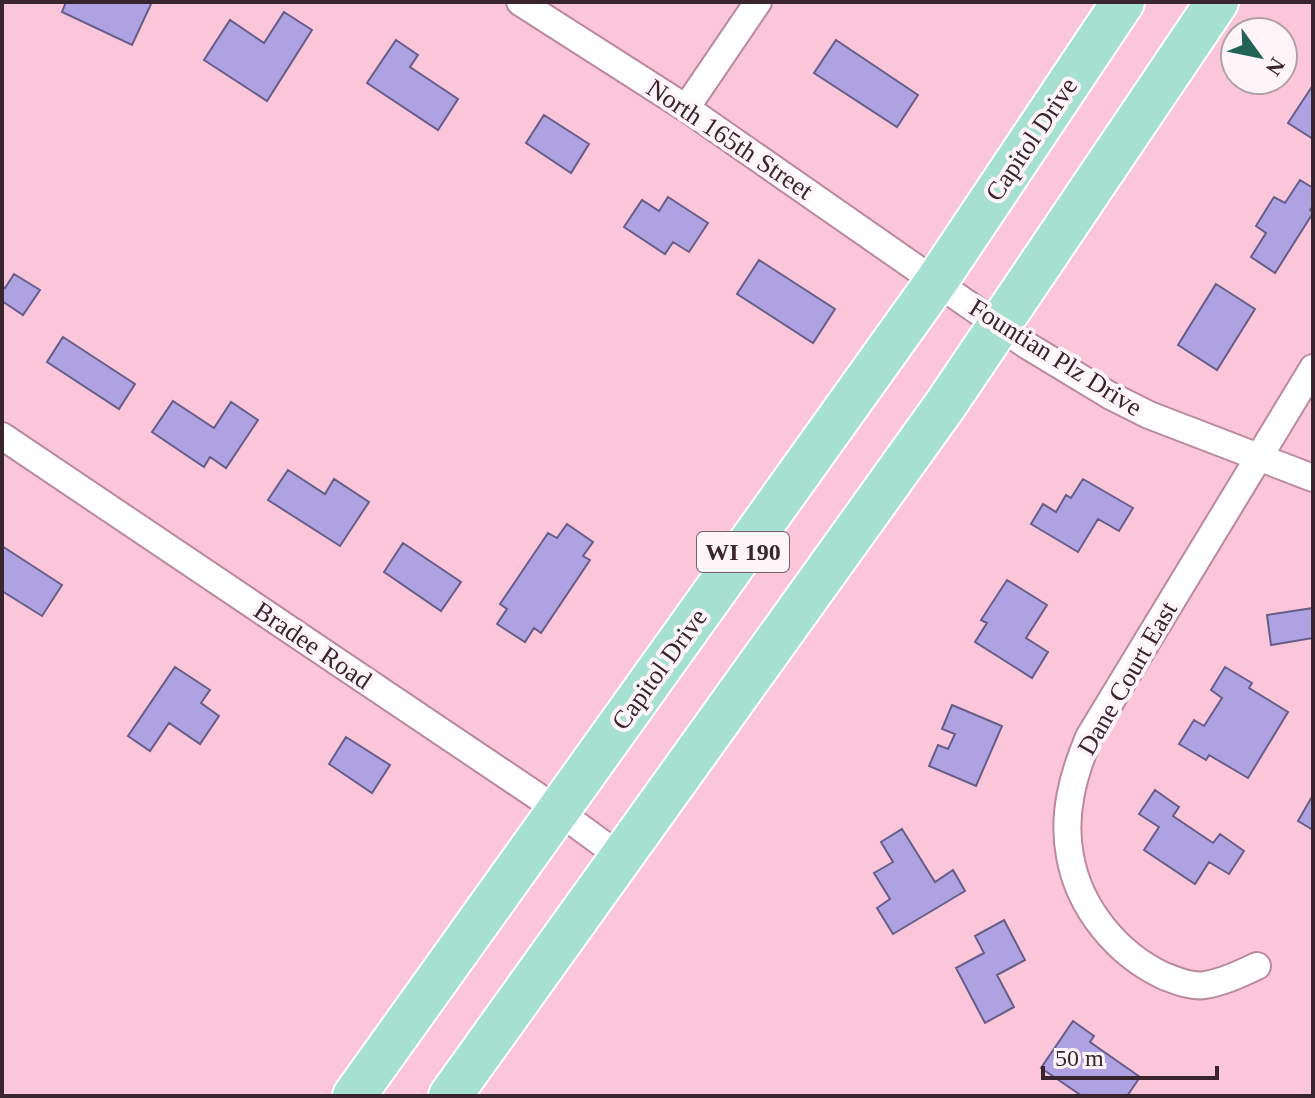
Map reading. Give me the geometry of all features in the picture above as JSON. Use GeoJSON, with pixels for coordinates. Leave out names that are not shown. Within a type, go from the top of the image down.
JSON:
{"type":"FeatureCollection","features":[{"type":"Feature","properties":{"kind":"main road","name":"Capitol Drive"},"geometry":{"type":"LineString","coordinates":[[354,1096],[936,282],[1123,2]]}},
{"type":"Feature","properties":{"kind":"main road","name":"WI 190"},"geometry":{"type":"LineString","coordinates":[[450,1096],[999,326],[1217,2]]}},
{"type":"Feature","properties":{"kind":"street","name":"North 165th Street"},"geometry":{"type":"LineString","coordinates":[[520,2],[686,108],[936,282]]}},
{"type":"Feature","properties":{"kind":"street"},"geometry":{"type":"LineString","coordinates":[[686,108],[758,2]]}},
{"type":"Feature","properties":{"kind":"street","name":"Fountian Plz Drive"},"geometry":{"type":"LineString","coordinates":[[936,282],[1109,395],[1149,415],[1313,478]]}},
{"type":"Feature","properties":{"kind":"street","name":"Dane Court East"},"geometry":{"type":"LineString","coordinates":[[1257,966],[1226,980],[1203,985],[1179,982],[1144,966],[1124,951],[1090,910],[1070,856],[1068,830],[1075,771],[1089,737],[1313,368]]}},
{"type":"Feature","properties":{"kind":"street","name":"Bradee Road"},"geometry":{"type":"LineString","coordinates":[[2,436],[622,858]]}},
{"type":"Feature","properties":{"kind":"building"},"geometry":{"type":"Polygon","coordinates":[[[66,2],[151,4],[132,45],[62,12],[66,2]]]}},
{"type":"Feature","properties":{"kind":"building"},"geometry":{"type":"Polygon","coordinates":[[[284,12],[312,30],[267,101],[204,60],[230,20],[264,43],[284,12]]]}},
{"type":"Feature","properties":{"kind":"building"},"geometry":{"type":"Polygon","coordinates":[[[396,40],[418,55],[410,67],[458,99],[438,130],[367,83],[396,40]]]}},
{"type":"Feature","properties":{"kind":"building"},"geometry":{"type":"Polygon","coordinates":[[[836,40],[918,95],[897,127],[814,73],[836,40]]]}},
{"type":"Feature","properties":{"kind":"building"},"geometry":{"type":"Polygon","coordinates":[[[1313,85],[1313,139],[1288,123],[1313,85]]]}},
{"type":"Feature","properties":{"kind":"building"},"geometry":{"type":"Polygon","coordinates":[[[544,115],[589,144],[571,173],[526,143],[544,115]]]}},
{"type":"Feature","properties":{"kind":"building"},"geometry":{"type":"Polygon","coordinates":[[[1300,180],[1313,188],[1313,206],[1310,210],[1313,213],[1275,273],[1251,257],[1266,233],[1256,226],[1274,197],[1285,203],[1300,180]]]}},
{"type":"Feature","properties":{"kind":"building"},"geometry":{"type":"Polygon","coordinates":[[[668,197],[708,223],[689,252],[673,242],[665,254],[624,227],[642,200],[659,211],[668,197]]]}},
{"type":"Feature","properties":{"kind":"building"},"geometry":{"type":"Polygon","coordinates":[[[759,260],[835,309],[813,343],[737,294],[759,260]]]}},
{"type":"Feature","properties":{"kind":"building"},"geometry":{"type":"Polygon","coordinates":[[[14,274],[40,290],[23,315],[2,301],[2,286],[5,288],[14,274]]]}},
{"type":"Feature","properties":{"kind":"building"},"geometry":{"type":"Polygon","coordinates":[[[1216,284],[1255,309],[1217,370],[1178,345],[1216,284]]]}},
{"type":"Feature","properties":{"kind":"building"},"geometry":{"type":"Polygon","coordinates":[[[63,337],[135,384],[119,409],[47,362],[63,337]]]}},
{"type":"Feature","properties":{"kind":"building"},"geometry":{"type":"Polygon","coordinates":[[[173,401],[214,428],[231,402],[258,420],[226,468],[210,457],[204,467],[152,432],[173,401]]]}},
{"type":"Feature","properties":{"kind":"building"},"geometry":{"type":"Polygon","coordinates":[[[288,470],[325,494],[334,479],[369,502],[340,546],[268,500],[288,470]]]}},
{"type":"Feature","properties":{"kind":"building"},"geometry":{"type":"Polygon","coordinates":[[[1083,479],[1133,508],[1119,531],[1098,519],[1078,552],[1031,524],[1043,504],[1056,512],[1066,495],[1071,498],[1083,479]]]}},
{"type":"Feature","properties":{"kind":"building"},"geometry":{"type":"Polygon","coordinates":[[[567,524],[593,542],[583,556],[590,560],[541,633],[534,628],[525,642],[497,624],[507,609],[500,604],[548,533],[557,538],[567,524]]]}},
{"type":"Feature","properties":{"kind":"building"},"geometry":{"type":"Polygon","coordinates":[[[403,543],[461,582],[441,611],[384,572],[403,543]]]}},
{"type":"Feature","properties":{"kind":"building"},"geometry":{"type":"Polygon","coordinates":[[[2,546],[62,585],[42,616],[2,591],[2,546]]]}},
{"type":"Feature","properties":{"kind":"building"},"geometry":{"type":"Polygon","coordinates":[[[1007,580],[1047,605],[1026,638],[1048,652],[1032,678],[975,642],[987,623],[981,620],[1007,580]]]}},
{"type":"Feature","properties":{"kind":"building"},"geometry":{"type":"Polygon","coordinates":[[[1313,608],[1313,638],[1271,645],[1267,615],[1313,608]]]}},
{"type":"Feature","properties":{"kind":"building"},"geometry":{"type":"Polygon","coordinates":[[[175,667],[210,690],[201,703],[219,716],[200,744],[169,723],[150,751],[128,736],[175,667]]]}},
{"type":"Feature","properties":{"kind":"building"},"geometry":{"type":"Polygon","coordinates":[[[1225,667],[1252,683],[1249,688],[1288,712],[1248,778],[1209,755],[1206,760],[1179,744],[1194,720],[1204,726],[1222,698],[1211,690],[1225,667]]]}},
{"type":"Feature","properties":{"kind":"building"},"geometry":{"type":"Polygon","coordinates":[[[952,705],[1002,726],[976,786],[929,766],[938,745],[948,749],[955,734],[942,729],[952,705]]]}},
{"type":"Feature","properties":{"kind":"building"},"geometry":{"type":"Polygon","coordinates":[[[346,737],[390,765],[372,793],[329,764],[346,737]]]}},
{"type":"Feature","properties":{"kind":"building"},"geometry":{"type":"Polygon","coordinates":[[[1155,790],[1179,807],[1173,816],[1213,843],[1220,834],[1244,851],[1229,874],[1209,862],[1195,884],[1144,850],[1159,827],[1139,814],[1155,790]]]}},
{"type":"Feature","properties":{"kind":"building"},"geometry":{"type":"Polygon","coordinates":[[[1313,795],[1313,830],[1298,821],[1313,795]]]}},
{"type":"Feature","properties":{"kind":"building"},"geometry":{"type":"Polygon","coordinates":[[[902,829],[935,882],[953,870],[965,891],[893,934],[877,908],[890,899],[874,873],[893,862],[881,842],[902,829]]]}},
{"type":"Feature","properties":{"kind":"building"},"geometry":{"type":"Polygon","coordinates":[[[1004,920],[1025,960],[997,975],[1014,1007],[985,1023],[956,968],[984,953],[975,936],[1004,920]]]}},
{"type":"Feature","properties":{"kind":"building"},"geometry":{"type":"Polygon","coordinates":[[[1073,1021],[1094,1036],[1090,1042],[1140,1077],[1127,1096],[1082,1096],[1041,1068],[1073,1021]]]}}]}
